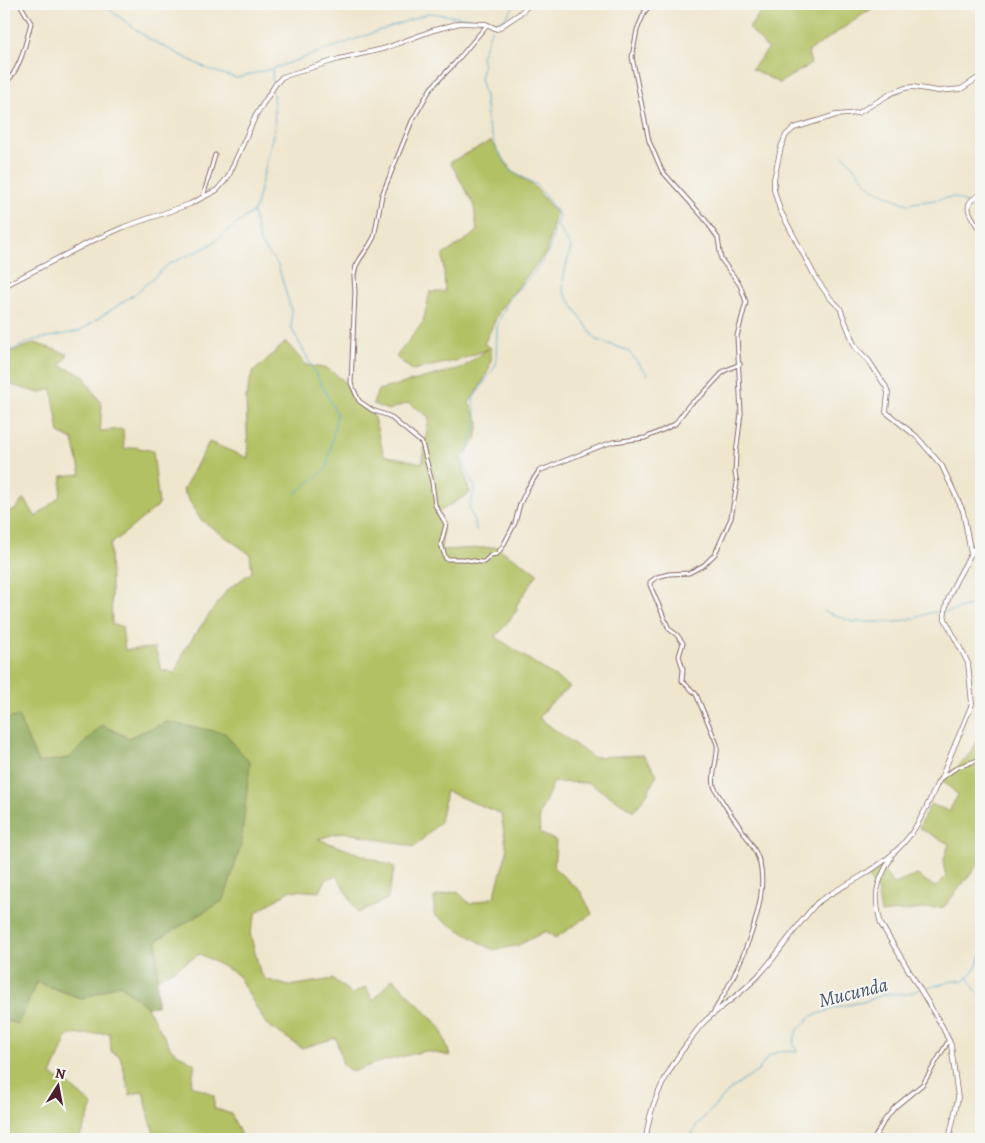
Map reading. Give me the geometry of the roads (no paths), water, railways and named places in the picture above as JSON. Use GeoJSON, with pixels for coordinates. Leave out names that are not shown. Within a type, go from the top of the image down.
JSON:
{"type":"FeatureCollection","features":[{"type":"Feature","properties":{"kind":"street"},"geometry":{"type":"LineString","coordinates":[[4,85],[16,70],[26,45],[31,23],[20,4]]}},
{"type":"Feature","properties":{"kind":"street"},"geometry":{"type":"LineString","coordinates":[[4,286],[92,241],[202,198],[217,190],[228,177],[256,115],[275,84],[282,77],[339,59],[383,49],[434,30],[460,23],[488,25],[497,29],[518,15],[530,4]]}},
{"type":"Feature","properties":{"kind":"street"},"geometry":{"type":"LineString","coordinates":[[646,1139],[653,1102],[666,1074],[693,1036],[711,1016],[721,1000],[748,943],[762,894],[761,866],[757,854],[714,786],[714,762],[717,748],[696,694],[682,681],[683,669],[679,656],[683,643],[669,629],[650,585],[650,582],[657,577],[669,574],[690,573],[704,565],[715,554],[726,533],[731,518],[737,483],[735,473],[736,454],[741,413],[739,391],[740,364],[736,345],[746,297],[740,285],[721,259],[718,238],[704,218],[662,171],[649,141],[632,57],[637,30],[646,11],[652,4]]}},
{"type":"Feature","properties":{"kind":"street"},"geometry":{"type":"LineString","coordinates":[[488,25],[431,88],[412,121],[382,195],[374,237],[356,266],[354,276],[356,292],[351,383],[359,401],[367,407],[389,416],[422,443],[432,482],[434,505],[446,524],[441,544],[446,559],[484,562],[491,555],[497,554],[515,523],[526,489],[539,471],[601,446],[645,438],[675,424],[689,406],[724,371],[740,364]]}},
{"type":"Feature","properties":{"kind":"street"},"geometry":{"type":"LineString","coordinates":[[971,555],[963,511],[942,466],[916,436],[886,412],[888,393],[886,387],[869,361],[855,347],[840,308],[817,280],[780,210],[774,190],[774,179],[781,147],[786,136],[794,128],[836,115],[858,113],[892,93],[905,88],[913,87],[938,91],[961,89],[981,76]]}},
{"type":"Feature","properties":{"kind":"street"},"geometry":{"type":"LineString","coordinates":[[202,198],[216,155]]}},
{"type":"Feature","properties":{"kind":"street"},"geometry":{"type":"LineString","coordinates":[[981,195],[968,206],[968,212],[981,231]]}},
{"type":"Feature","properties":{"kind":"street"},"geometry":{"type":"LineString","coordinates":[[949,1139],[958,1098],[949,1040],[880,924],[877,889],[880,876],[892,856],[912,835],[941,778],[972,704],[968,663],[945,619],[944,613],[949,597],[981,537]]}},
{"type":"Feature","properties":{"kind":"street"},"geometry":{"type":"LineString","coordinates":[[941,778],[958,767],[981,759]]}},
{"type":"Feature","properties":{"kind":"street"},"geometry":{"type":"LineString","coordinates":[[711,1016],[736,998],[759,976],[817,903],[892,856]]}},
{"type":"Feature","properties":{"kind":"street"},"geometry":{"type":"LineString","coordinates":[[874,1139],[884,1121],[896,1107],[923,1084],[949,1040]]}},
{"type":"Feature","properties":{"kind":"waterway"},"geometry":{"type":"LineString","coordinates":[[104,4],[149,39],[210,70],[236,78],[271,69]]}},
{"type":"Feature","properties":{"kind":"waterway"},"geometry":{"type":"LineString","coordinates":[[273,86],[272,69],[429,13],[498,22],[503,20],[516,4]]}},
{"type":"Feature","properties":{"kind":"waterway"},"geometry":{"type":"LineString","coordinates":[[477,531],[469,508],[475,488],[464,463],[477,420],[473,399],[496,365],[497,326],[510,297],[533,274],[548,253],[559,215],[537,185],[510,170],[496,147],[488,125],[485,97],[480,78],[483,67],[481,57],[492,28]]}},
{"type":"Feature","properties":{"kind":"waterway"},"geometry":{"type":"LineString","coordinates":[[4,354],[30,341],[80,331],[136,293],[169,264],[207,247],[255,210],[275,126],[273,92]]}},
{"type":"Feature","properties":{"kind":"waterway"},"geometry":{"type":"LineString","coordinates":[[843,155],[873,189],[907,204],[954,197],[981,211]]}},
{"type":"Feature","properties":{"kind":"waterway"},"geometry":{"type":"LineString","coordinates":[[253,212],[260,243],[278,265],[291,310],[292,329],[337,414],[327,468],[295,494]]}},
{"type":"Feature","properties":{"kind":"waterway"},"geometry":{"type":"LineString","coordinates":[[556,224],[571,247],[564,274],[563,291],[596,340],[627,350],[648,375]]}},
{"type":"Feature","properties":{"kind":"waterway"},"geometry":{"type":"LineString","coordinates":[[824,611],[853,622],[896,622],[932,612],[944,613],[981,603]]}},
{"type":"Feature","properties":{"kind":"waterway","name":"Mucunda"},"geometry":{"type":"LineString","coordinates":[[923,989],[957,980],[964,982],[977,966],[981,954]]}},
{"type":"Feature","properties":{"kind":"waterway"},"geometry":{"type":"LineString","coordinates":[[969,978],[981,996]]}},
{"type":"Feature","properties":{"kind":"waterway","name":"Mucunda"},"geometry":{"type":"LineString","coordinates":[[690,1139],[696,1126],[710,1111],[731,1089],[758,1071],[769,1056],[777,1052],[797,1051],[793,1043],[797,1031],[810,1017],[885,994],[908,994],[919,990]]}}]}
